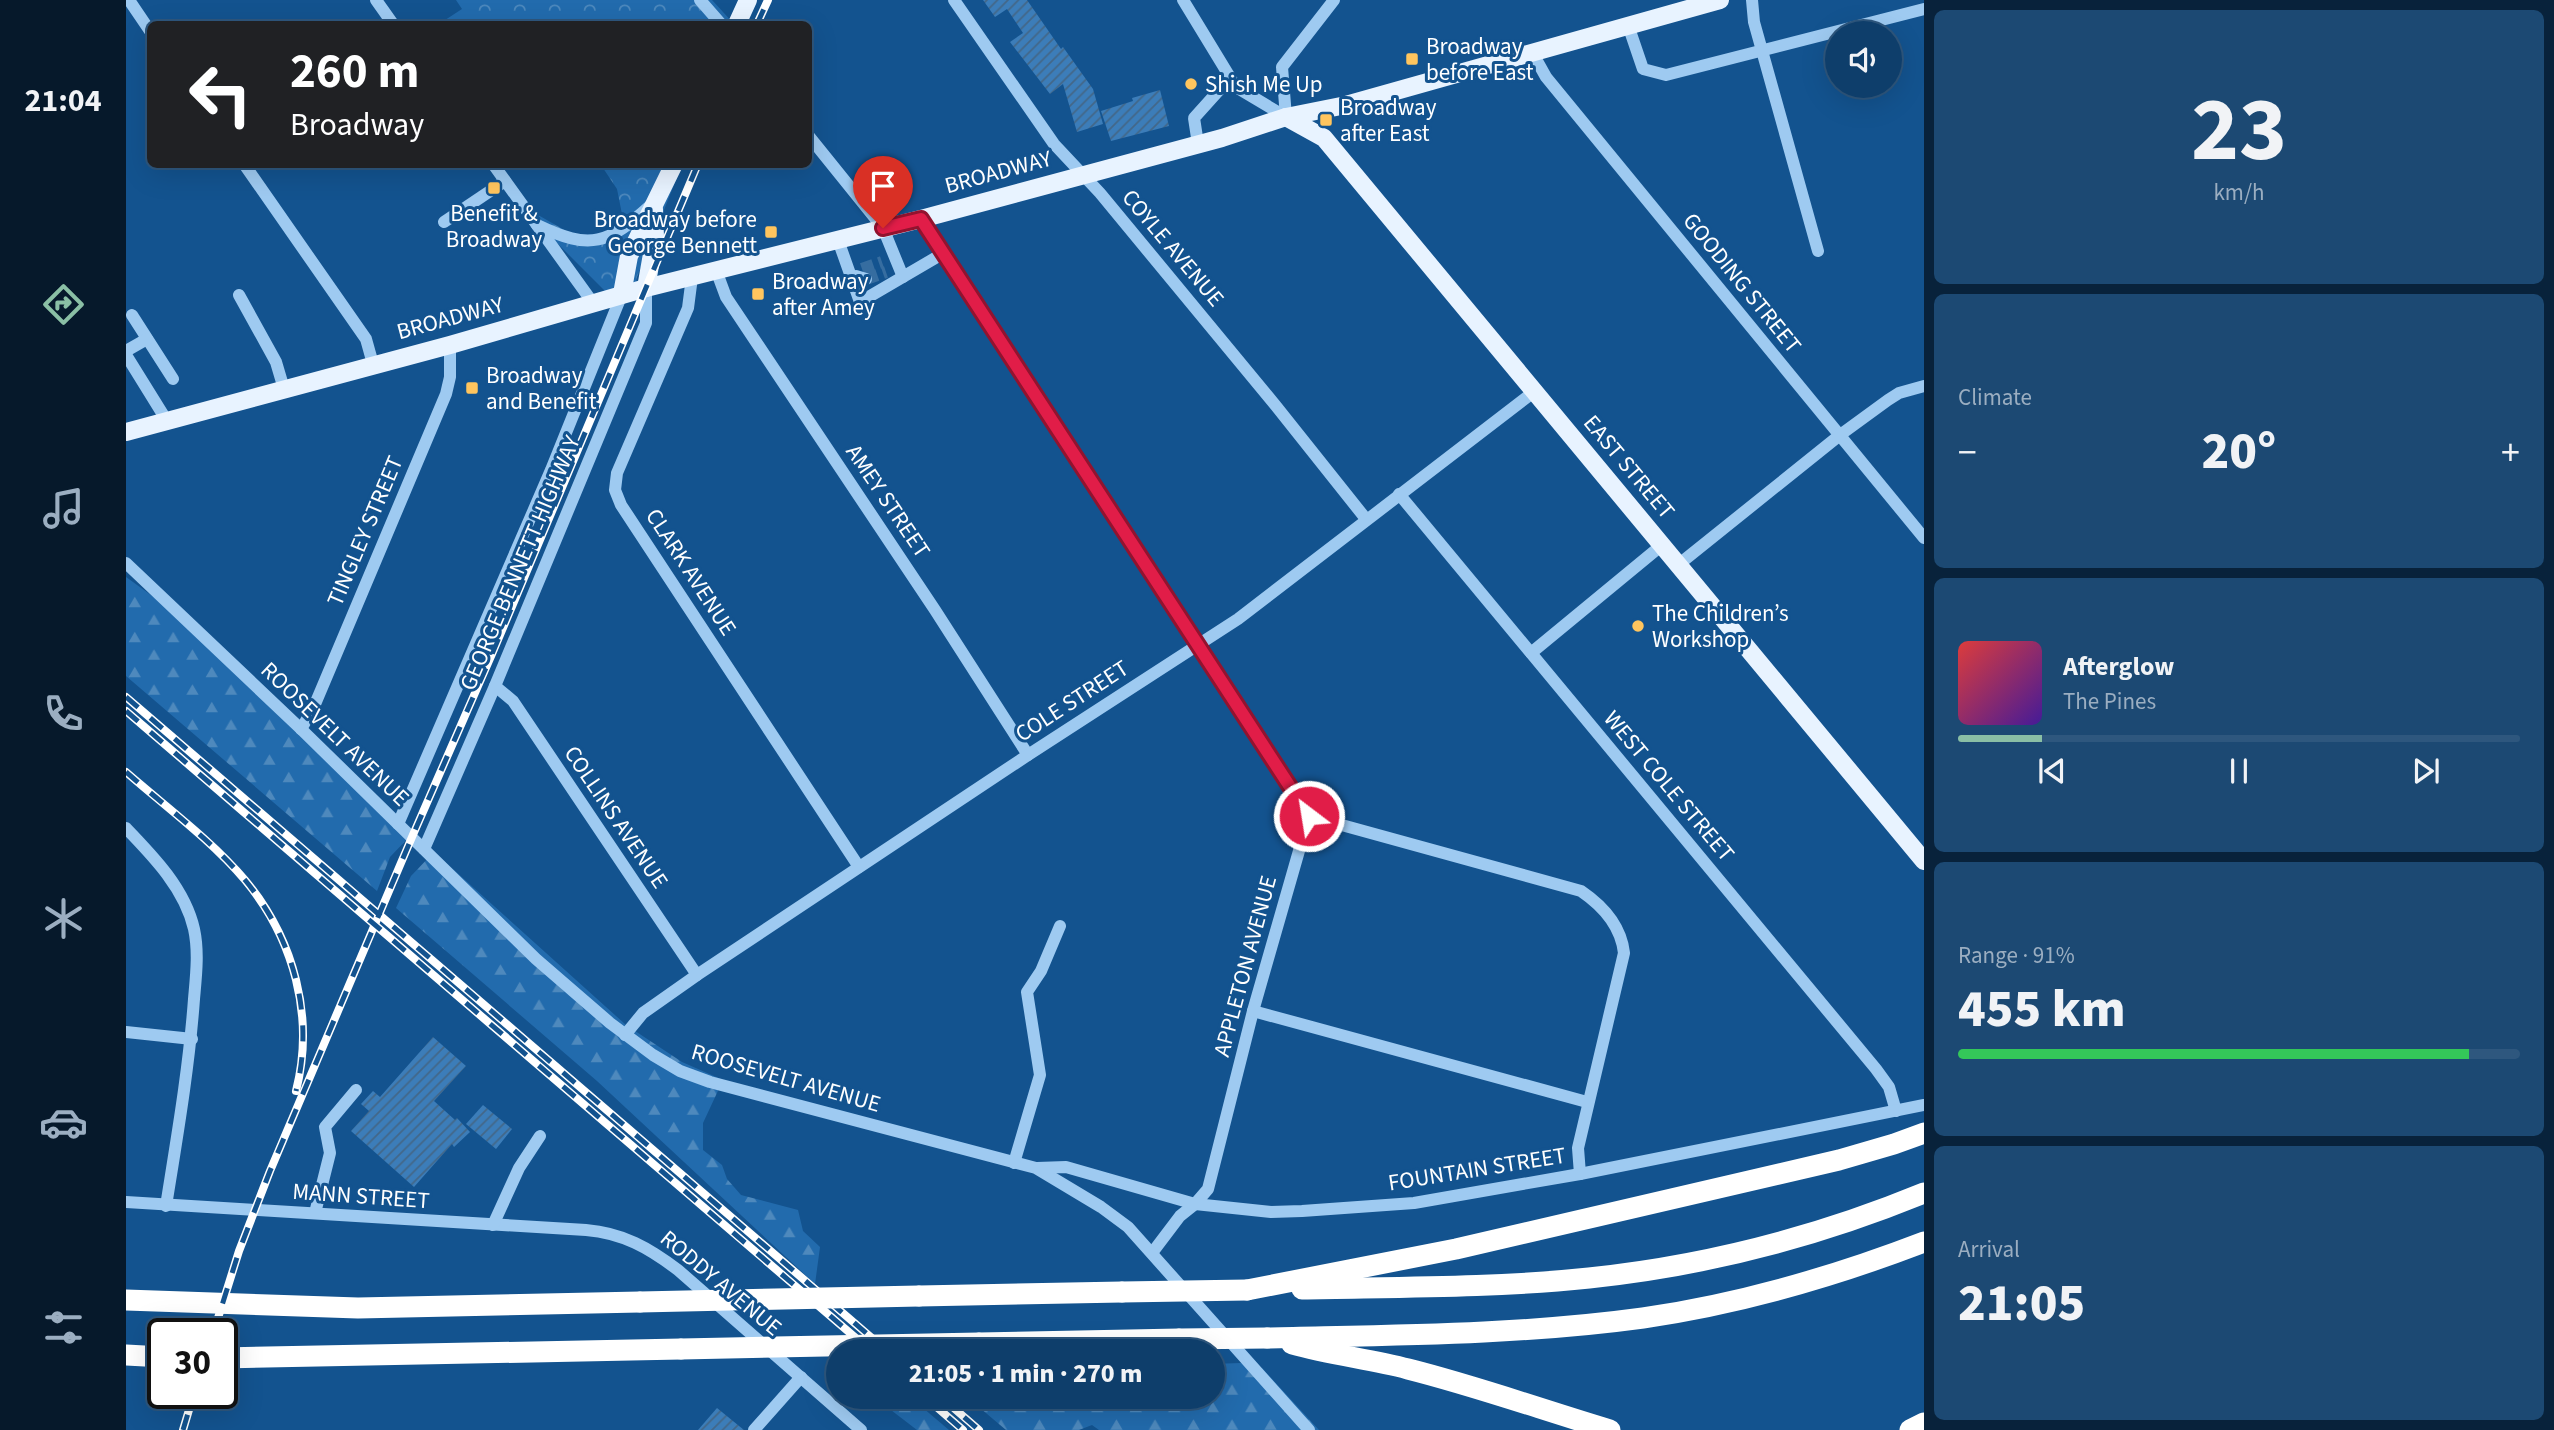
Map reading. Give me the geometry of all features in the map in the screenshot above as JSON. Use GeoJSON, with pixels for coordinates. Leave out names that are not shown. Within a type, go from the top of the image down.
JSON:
{"type":"FeatureCollection","features":[{"type":"Feature","properties":{"kind":"highway"},"geometry":{"type":"LineString","coordinates":[[1247,1290],[1522,1234],[1839,1160],[1924,1133]]}},
{"type":"Feature","properties":{"kind":"highway"},"geometry":{"type":"LineString","coordinates":[[126,1300],[348,1308],[1457,1286],[1556,1281],[1622,1274],[1785,1241],[1859,1218],[1924,1193]]}},
{"type":"Feature","properties":{"kind":"highway"},"geometry":{"type":"LineString","coordinates":[[238,1358],[1267,1338],[1580,1325],[1645,1318],[1777,1290],[1841,1272],[1924,1242]]}},
{"type":"Feature","properties":{"kind":"highway"},"geometry":{"type":"LineString","coordinates":[[1267,1338],[1335,1356],[1408,1369],[1610,1430]]}},
{"type":"Feature","properties":{"kind":"highway"},"geometry":{"type":"LineString","coordinates":[[126,1355],[147,1356]]}},
{"type":"Feature","properties":{"kind":"highway"},"geometry":{"type":"LineString","coordinates":[[1910,1430],[1924,1423]]}},
{"type":"Feature","properties":{"kind":"main road"},"geometry":{"type":"LineString","coordinates":[[738,21],[748,0]]}},
{"type":"Feature","properties":{"kind":"main road","name":"BROADWAY"},"geometry":{"type":"LineString","coordinates":[[126,432],[450,345],[622,294],[921,219],[1198,144],[1286,117],[1346,105],[1720,0]]}},
{"type":"Feature","properties":{"kind":"main road","name":"EAST STREET"},"geometry":{"type":"LineString","coordinates":[[1286,117],[1324,138],[1924,861]]}},
{"type":"Feature","properties":{"kind":"main road","name":"GEORGE BENNETT HIGHWAY"},"geometry":{"type":"LineString","coordinates":[[622,294],[629,256],[672,168]]}},
{"type":"Feature","properties":{"kind":"main road","name":"GEORGE BENNETT HIGHWAY"},"geometry":{"type":"LineString","coordinates":[[646,288],[655,237],[656,203]]}},
{"type":"Feature","properties":{"kind":"street"},"geometry":{"type":"LineString","coordinates":[[128,0],[147,28]]}},
{"type":"Feature","properties":{"kind":"street"},"geometry":{"type":"LineString","coordinates":[[376,0],[391,21]]}},
{"type":"Feature","properties":{"kind":"street"},"geometry":{"type":"LineString","coordinates":[[700,0],[718,21]]}},
{"type":"Feature","properties":{"kind":"street","name":"COYLE AVENUE"},"geometry":{"type":"LineString","coordinates":[[954,0],[1054,144],[1084,174],[1366,519]]}},
{"type":"Feature","properties":{"kind":"street"},"geometry":{"type":"LineString","coordinates":[[1183,0],[1236,88],[1286,117]]}},
{"type":"Feature","properties":{"kind":"street"},"geometry":{"type":"LineString","coordinates":[[1286,117],[1282,67],[1334,0]]}},
{"type":"Feature","properties":{"kind":"street"},"geometry":{"type":"LineString","coordinates":[[1752,0],[1754,22],[1818,251]]}},
{"type":"Feature","properties":{"kind":"street"},"geometry":{"type":"LineString","coordinates":[[1628,25],[1643,69],[1666,75],[1924,9]]}},
{"type":"Feature","properties":{"kind":"street","name":"GOODING STREET"},"geometry":{"type":"LineString","coordinates":[[1532,52],[1546,77],[1924,538]]}},
{"type":"Feature","properties":{"kind":"street"},"geometry":{"type":"LineString","coordinates":[[1198,144],[1194,118],[1230,78]]}},
{"type":"Feature","properties":{"kind":"street"},"geometry":{"type":"LineString","coordinates":[[812,140],[883,228],[889,265],[903,277]]}},
{"type":"Feature","properties":{"kind":"street"},"geometry":{"type":"LineString","coordinates":[[247,168],[366,340],[373,364]]}},
{"type":"Feature","properties":{"kind":"street"},"geometry":{"type":"LineString","coordinates":[[496,168],[593,303]]}},
{"type":"Feature","properties":{"kind":"street"},"geometry":{"type":"LineString","coordinates":[[444,222],[505,181]]}},
{"type":"Feature","properties":{"kind":"street"},"geometry":{"type":"LineString","coordinates":[[535,224],[561,237],[592,241],[611,236],[656,203]]}},
{"type":"Feature","properties":{"kind":"street"},"geometry":{"type":"LineString","coordinates":[[921,219],[1309,816],[1581,891],[1595,900],[1609,916],[1622,937],[1624,953],[1587,1102],[1578,1148],[1580,1174]]}},
{"type":"Feature","properties":{"kind":"street"},"geometry":{"type":"LineString","coordinates":[[838,240],[859,275],[860,302],[942,254]]}},
{"type":"Feature","properties":{"kind":"street","name":"AMEY STREET"},"geometry":{"type":"LineString","coordinates":[[716,270],[726,297],[935,610],[1028,755]]}},
{"type":"Feature","properties":{"kind":"street","name":"CLARK AVENUE"},"geometry":{"type":"LineString","coordinates":[[692,277],[688,308],[617,473],[615,490],[621,505],[859,867]]}},
{"type":"Feature","properties":{"kind":"street","name":"GEORGE BENNETT HIGHWAY"},"geometry":{"type":"LineString","coordinates":[[424,849],[646,323],[646,288]]}},
{"type":"Feature","properties":{"kind":"street","name":"GEORGE BENNETT HIGHWAY"},"geometry":{"type":"LineString","coordinates":[[398,824],[551,470],[622,294]]}},
{"type":"Feature","properties":{"kind":"street"},"geometry":{"type":"LineString","coordinates":[[239,295],[276,362],[284,388]]}},
{"type":"Feature","properties":{"kind":"street"},"geometry":{"type":"LineString","coordinates":[[132,316],[173,379]]}},
{"type":"Feature","properties":{"kind":"street"},"geometry":{"type":"LineString","coordinates":[[147,339],[126,353],[167,421]]}},
{"type":"Feature","properties":{"kind":"street","name":"TINGLEY STREET"},"geometry":{"type":"LineString","coordinates":[[301,729],[313,709],[446,394],[450,377],[450,345]]}},
{"type":"Feature","properties":{"kind":"street"},"geometry":{"type":"LineString","coordinates":[[1678,565],[1840,435],[1899,393],[1924,386]]}},
{"type":"Feature","properties":{"kind":"street","name":"COLE STREET"},"geometry":{"type":"LineString","coordinates":[[625,1035],[643,1013],[697,975],[1238,619],[1535,391]]}},
{"type":"Feature","properties":{"kind":"street","name":"WEST COLE STREET"},"geometry":{"type":"LineString","coordinates":[[1399,494],[1876,1069],[1889,1087],[1896,1111]]}},
{"type":"Feature","properties":{"kind":"street"},"geometry":{"type":"LineString","coordinates":[[1531,653],[1662,545]]}},
{"type":"Feature","properties":{"kind":"street","name":"ROOSEVELT AVENUE"},"geometry":{"type":"LineString","coordinates":[[126,563],[301,729],[536,959],[625,1035],[666,1063],[710,1082],[1036,1168],[1101,1207],[1128,1227],[1309,1430]]}},
{"type":"Feature","properties":{"kind":"street","name":"COLLINS AVENUE"},"geometry":{"type":"LineString","coordinates":[[495,686],[513,701],[697,975]]}},
{"type":"Feature","properties":{"kind":"street","name":"APPLETON AVENUE"},"geometry":{"type":"LineString","coordinates":[[1152,1253],[1180,1216],[1208,1189],[1253,1011],[1309,816]]}},
{"type":"Feature","properties":{"kind":"street"},"geometry":{"type":"LineString","coordinates":[[126,828],[175,886],[194,929],[196,974],[192,1039],[166,1206]]}},
{"type":"Feature","properties":{"kind":"street"},"geometry":{"type":"LineString","coordinates":[[1014,1163],[1040,1075],[1027,992],[1041,971],[1060,926]]}},
{"type":"Feature","properties":{"kind":"street"},"geometry":{"type":"LineString","coordinates":[[1253,1011],[1587,1102]]}},
{"type":"Feature","properties":{"kind":"street"},"geometry":{"type":"LineString","coordinates":[[126,1032],[192,1039]]}},
{"type":"Feature","properties":{"kind":"street"},"geometry":{"type":"LineString","coordinates":[[315,1213],[330,1153],[325,1128],[356,1090]]}},
{"type":"Feature","properties":{"kind":"street","name":"FOUNTAIN STREET"},"geometry":{"type":"LineString","coordinates":[[1036,1168],[1066,1167],[1195,1204],[1271,1212],[1414,1203],[1580,1174],[1924,1105]]}},
{"type":"Feature","properties":{"kind":"street"},"geometry":{"type":"LineString","coordinates":[[493,1225],[519,1168],[540,1136]]}},
{"type":"Feature","properties":{"kind":"street","name":"MANN STREET"},"geometry":{"type":"LineString","coordinates":[[126,1202],[493,1225]]}},
{"type":"Feature","properties":{"kind":"street","name":"RODDY AVENUE"},"geometry":{"type":"LineString","coordinates":[[493,1225],[598,1231],[641,1244],[678,1270],[861,1430]]}},
{"type":"Feature","properties":{"kind":"street"},"geometry":{"type":"LineString","coordinates":[[754,1430],[801,1377]]}},
{"type":"Feature","properties":{"kind":"green space"},"geometry":{"type":"Polygon","coordinates":[[[456,0],[712,0],[731,21],[444,21],[462,9],[456,0]]]}},
{"type":"Feature","properties":{"kind":"green space"},"geometry":{"type":"Polygon","coordinates":[[[603,168],[681,168],[637,277],[635,289],[609,295],[550,236],[538,215],[575,236],[613,232],[624,224],[617,189],[603,168]]]}},
{"type":"Feature","properties":{"kind":"green space"},"geometry":{"type":"Polygon","coordinates":[[[126,577],[220,645],[411,835],[390,857],[377,891],[126,676],[126,577]]]}},
{"type":"Feature","properties":{"kind":"green space"},"geometry":{"type":"Polygon","coordinates":[[[434,852],[626,1025],[682,1062],[723,1080],[703,1123],[703,1150],[722,1165],[727,1179],[741,1195],[798,1210],[803,1231],[820,1247],[815,1284],[597,1081],[396,908],[411,876],[434,852]]]}},
{"type":"Feature","properties":{"kind":"green space"},"geometry":{"type":"Polygon","coordinates":[[[1241,1363],[1262,1368],[1319,1430],[1099,1430],[1092,1425],[1079,1430],[1006,1430],[981,1409],[1225,1409],[1225,1364],[1241,1363]]]}},
{"type":"Feature","properties":{"kind":"green space"},"geometry":{"type":"Polygon","coordinates":[[[890,1409],[924,1409],[949,1430],[917,1430],[890,1409]]]}},
{"type":"Feature","properties":{"kind":"building"},"geometry":{"type":"Polygon","coordinates":[[[983,0],[1027,0],[1093,89],[1103,124],[1077,132],[1063,84],[1050,94],[1010,42],[1023,33],[1007,9],[995,17],[983,0]]]}},
{"type":"Feature","properties":{"kind":"building"},"geometry":{"type":"Polygon","coordinates":[[[1160,90],[1169,126],[1111,141],[1101,111],[1160,90]]]}},
{"type":"Feature","properties":{"kind":"building"},"geometry":{"type":"Polygon","coordinates":[[[433,1037],[466,1066],[434,1101],[455,1120],[457,1118],[470,1132],[454,1147],[452,1144],[414,1187],[351,1131],[369,1111],[361,1104],[373,1091],[380,1097],[433,1037]]]}},
{"type":"Feature","properties":{"kind":"building"},"geometry":{"type":"Polygon","coordinates":[[[483,1105],[512,1129],[496,1149],[466,1124],[483,1105]]]}},
{"type":"Feature","properties":{"kind":"building"},"geometry":{"type":"Polygon","coordinates":[[[717,1408],[744,1430],[698,1430],[717,1408]]]}},
{"type":"Feature","properties":{"kind":"tunnel"},"geometry":{"type":"LineString","coordinates":[[862,269],[882,262]]}},
{"type":"Feature","properties":{"kind":"tunnel"},"geometry":{"type":"LineString","coordinates":[[866,279],[886,272]]}},
{"type":"Feature","properties":{"kind":"railway"},"geometry":{"type":"LineString","coordinates":[[758,21],[768,0]]}},
{"type":"Feature","properties":{"kind":"railway"},"geometry":{"type":"LineString","coordinates":[[218,1318],[239,1251],[270,1171],[696,168]]}},
{"type":"Feature","properties":{"kind":"railway"},"geometry":{"type":"LineString","coordinates":[[126,697],[873,1339]]}},
{"type":"Feature","properties":{"kind":"railway"},"geometry":{"type":"LineString","coordinates":[[126,711],[857,1339]]}},
{"type":"Feature","properties":{"kind":"railway"},"geometry":{"type":"LineString","coordinates":[[126,772],[232,865],[262,903],[276,927],[288,953],[301,1007],[303,1035],[296,1091]]}},
{"type":"Feature","properties":{"kind":"railway"},"geometry":{"type":"LineString","coordinates":[[183,1430],[189,1409]]}},
{"type":"Feature","properties":{"kind":"railway"},"geometry":{"type":"LineString","coordinates":[[939,1409],[963,1430]]}},
{"type":"Feature","properties":{"kind":"railway"},"geometry":{"type":"LineString","coordinates":[[955,1409],[979,1430]]}},
{"type":"Feature","properties":{"kind":"place","name":"Broadway before East"},"geometry":{"type":"Point","coordinates":[1412,59]}},
{"type":"Feature","properties":{"kind":"place","name":"Shish Me Up"},"geometry":{"type":"Point","coordinates":[1191,84]}},
{"type":"Feature","properties":{"kind":"place","name":"Broadway after East"},"geometry":{"type":"Point","coordinates":[1326,120]}},
{"type":"Feature","properties":{"kind":"place","name":"Benefit & Broadway"},"geometry":{"type":"Point","coordinates":[494,188]}},
{"type":"Feature","properties":{"kind":"place","name":"Broadway before George Bennett"},"geometry":{"type":"Point","coordinates":[771,232]}},
{"type":"Feature","properties":{"kind":"place","name":"Broadway after Amey"},"geometry":{"type":"Point","coordinates":[758,294]}},
{"type":"Feature","properties":{"kind":"place","name":"Broadway and Benefit"},"geometry":{"type":"Point","coordinates":[472,388]}},
{"type":"Feature","properties":{"kind":"place","name":"The Children’s Workshop"},"geometry":{"type":"Point","coordinates":[1638,626]}},
{"type":"Feature","properties":{"kind":"route"},"geometry":{"type":"LineString","coordinates":[[883,228],[921,219],[1309,816]]}}]}
